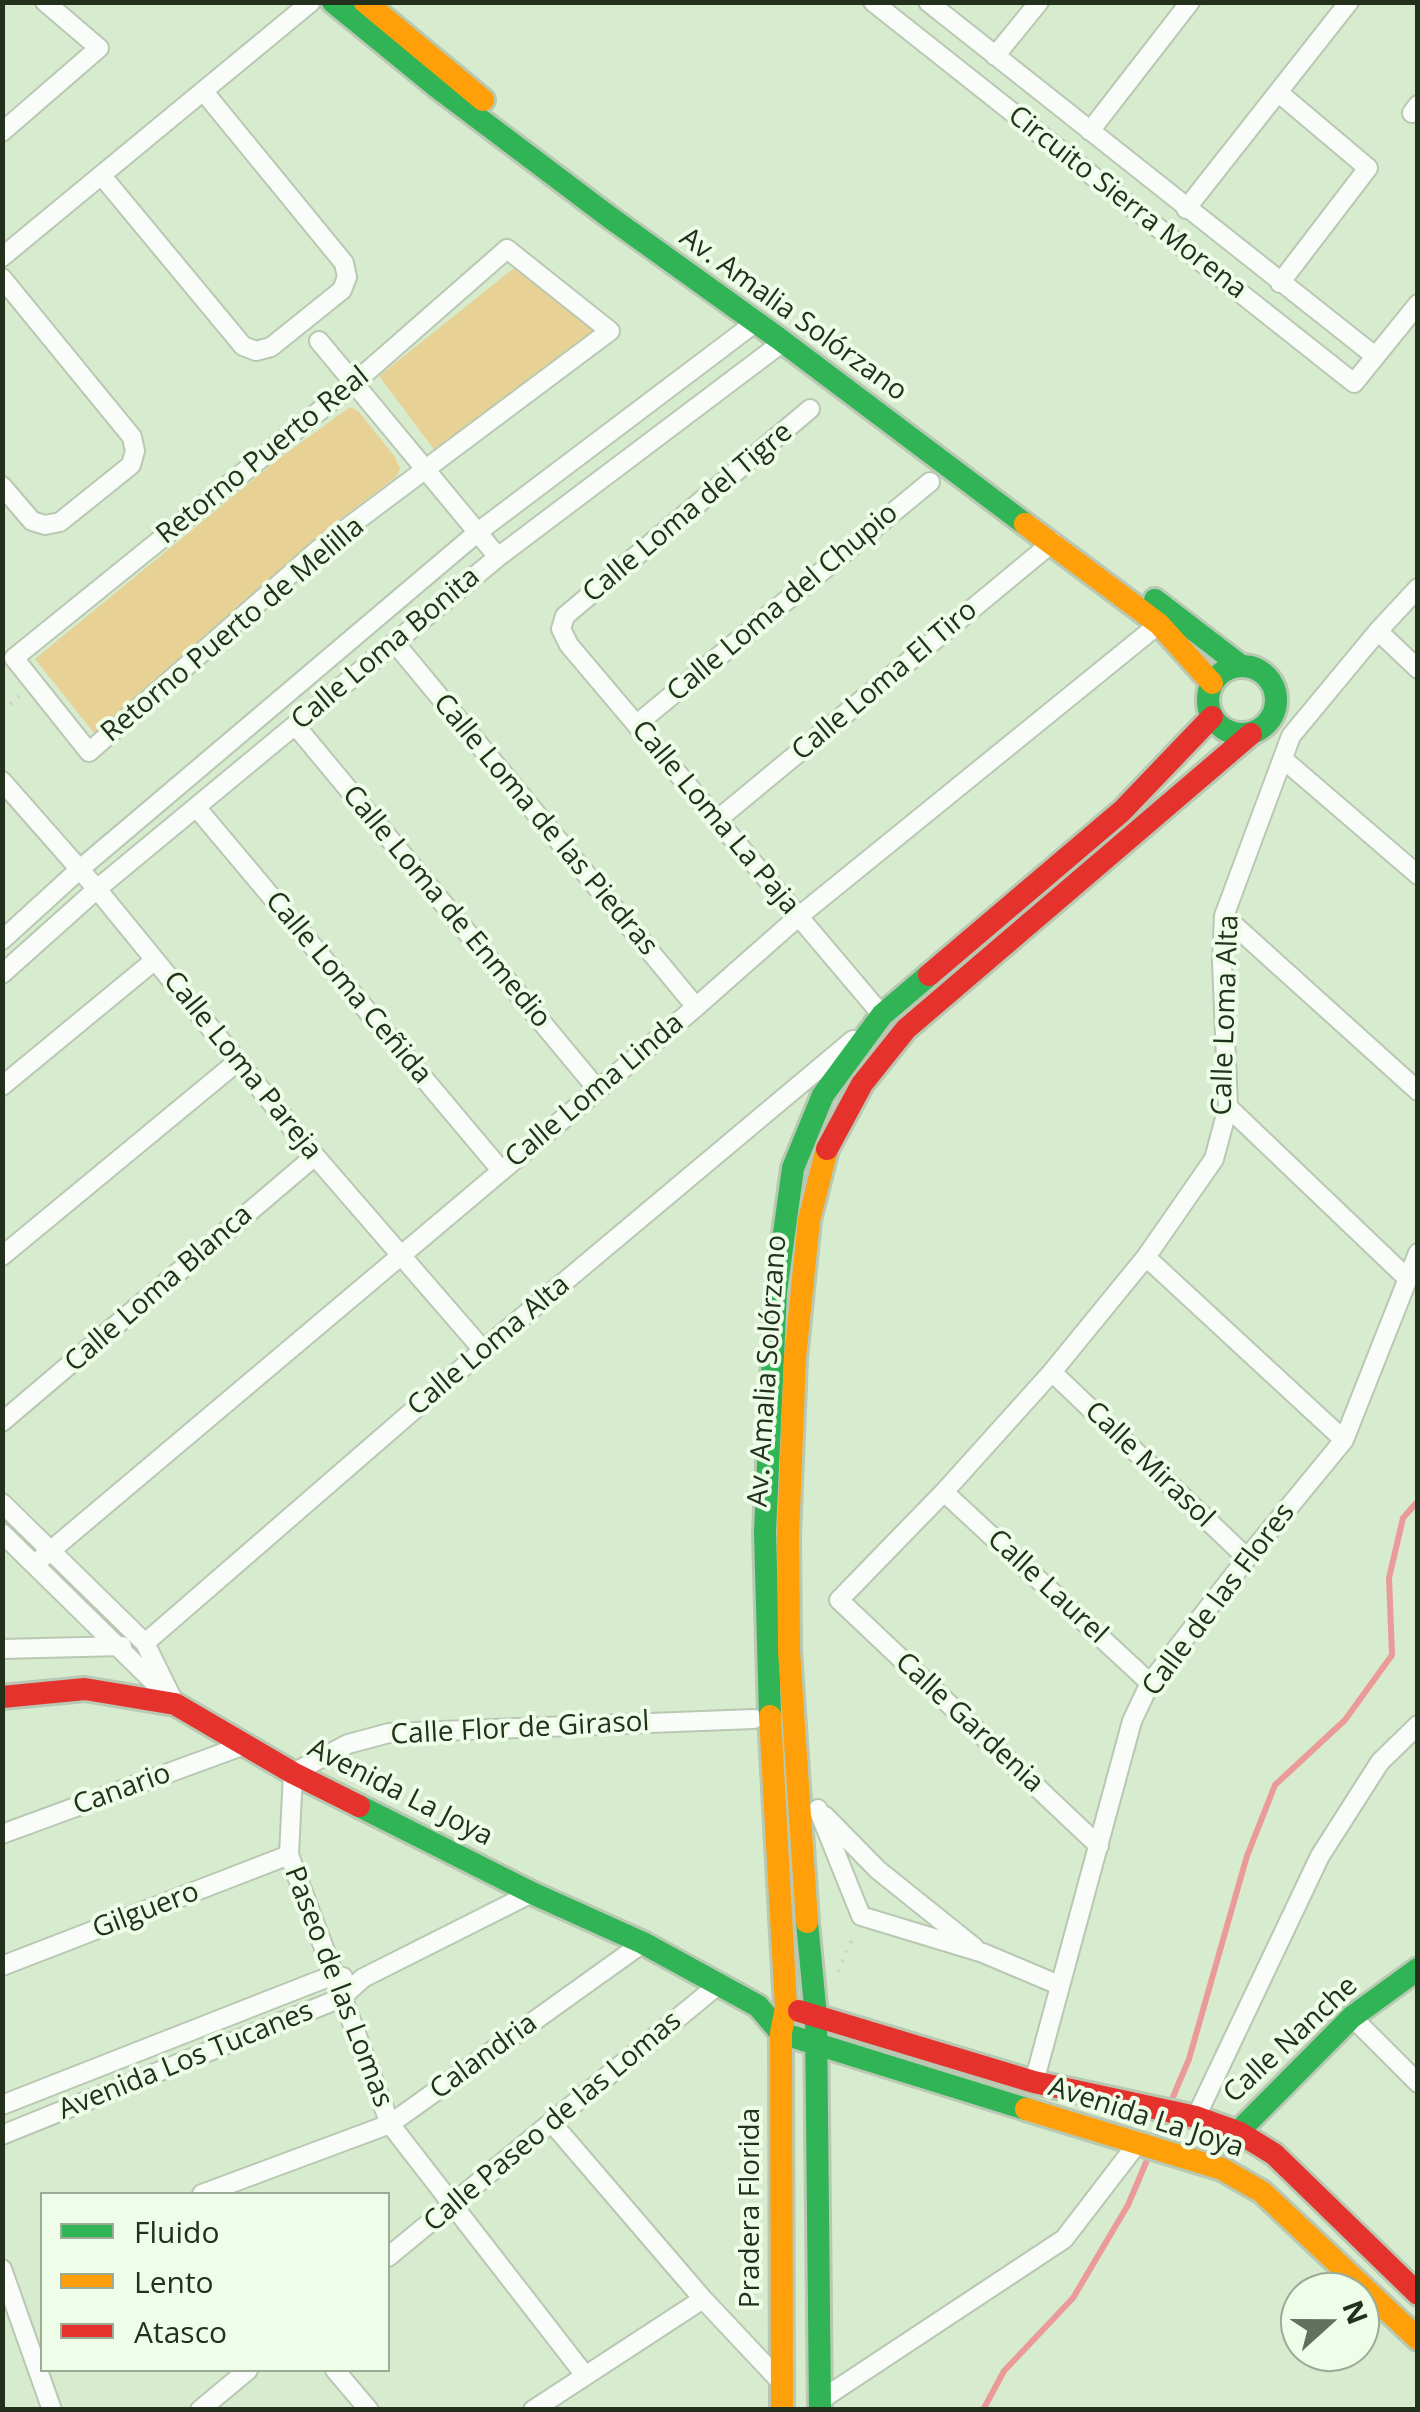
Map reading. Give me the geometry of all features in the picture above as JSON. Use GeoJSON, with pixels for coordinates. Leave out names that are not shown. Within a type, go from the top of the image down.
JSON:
{"type":"FeatureCollection","features":[{"type":"Feature","properties":{"kind":"main road","name":"Av. Amalia Solórzano"},"geometry":{"type":"LineString","coordinates":[[333,2],[484,123],[1159,624],[1212,683]]}},
{"type":"Feature","properties":{"kind":"main road","name":"Av. Amalia Solórzano"},"geometry":{"type":"LineString","coordinates":[[364,2],[494,108],[744,291],[908,418],[985,470],[1241,666]]}},
{"type":"Feature","properties":{"kind":"main road"},"geometry":{"type":"LineString","coordinates":[[1241,666],[1263,673],[1275,691],[1274,712],[1269,722],[1251,734],[1229,732],[1212,717],[1208,706],[1212,683],[1230,668],[1241,666]]}},
{"type":"Feature","properties":{"kind":"main road","name":"Av. Amalia Solórzano"},"geometry":{"type":"LineString","coordinates":[[786,2007],[770,1729],[766,1552],[776,1292],[793,1168],[823,1094],[882,1015],[1122,811],[1212,717]]}},
{"type":"Feature","properties":{"kind":"main road","name":"Av. Amalia Solórzano"},"geometry":{"type":"LineString","coordinates":[[816,2016],[798,1830],[788,1536],[795,1358],[809,1220],[828,1145],[862,1084],[906,1030],[1251,734]]}},
{"type":"Feature","properties":{"kind":"main road","name":"Avenida La Joya"},"geometry":{"type":"LineString","coordinates":[[2,1697],[85,1689],[176,1704],[293,1773],[643,1943],[758,2006],[781,2033],[1222,2168],[1262,2192],[1418,2340]]}},
{"type":"Feature","properties":{"kind":"main road","name":"Calle Nanche"},"geometry":{"type":"LineString","coordinates":[[1222,2168],[1238,2132],[1352,2016],[1418,1969]]}},
{"type":"Feature","properties":{"kind":"main road","name":"Avenida La Joya"},"geometry":{"type":"LineString","coordinates":[[758,2006],[786,2007],[1034,2082],[1188,2116],[1238,2132],[1274,2154],[1418,2294]]}},
{"type":"Feature","properties":{"kind":"main road","name":"Pradera Florida"},"geometry":{"type":"LineString","coordinates":[[782,2410],[781,2033],[786,2007]]}},
{"type":"Feature","properties":{"kind":"main road"},"geometry":{"type":"LineString","coordinates":[[816,2016],[819,2405]]}},
{"type":"Feature","properties":{"kind":"street"},"geometry":{"type":"LineString","coordinates":[[2,132],[99,48],[45,2]]}},
{"type":"Feature","properties":{"kind":"street"},"geometry":{"type":"LineString","coordinates":[[2,257],[311,2]]}},
{"type":"Feature","properties":{"kind":"street","name":"Circuito Sierra Morena"},"geometry":{"type":"LineString","coordinates":[[872,2],[1354,383],[1418,304]]}},
{"type":"Feature","properties":{"kind":"street","name":"Circuito Sierra Morena"},"geometry":{"type":"LineString","coordinates":[[928,2],[1375,356]]}},
{"type":"Feature","properties":{"kind":"street"},"geometry":{"type":"LineString","coordinates":[[995,56],[1038,2]]}},
{"type":"Feature","properties":{"kind":"street"},"geometry":{"type":"LineString","coordinates":[[1186,208],[1348,2]]}},
{"type":"Feature","properties":{"kind":"street"},"geometry":{"type":"LineString","coordinates":[[1090,131],[1180,6]]}},
{"type":"Feature","properties":{"kind":"street"},"geometry":{"type":"LineString","coordinates":[[102,176],[243,346],[256,350],[272,347],[342,290],[346,277],[344,263],[204,92]]}},
{"type":"Feature","properties":{"kind":"street"},"geometry":{"type":"LineString","coordinates":[[1279,93],[1368,168],[1280,283]]}},
{"type":"Feature","properties":{"kind":"street","name":"Retorno Puerto Real"},"geometry":{"type":"LineString","coordinates":[[14,658],[354,383],[508,249],[610,332],[427,472]]}},
{"type":"Feature","properties":{"kind":"street"},"geometry":{"type":"LineString","coordinates":[[2,278],[132,437],[136,451],[131,465],[60,522],[45,525],[32,521],[2,486]]}},
{"type":"Feature","properties":{"kind":"street","name":"Calle Loma Bonita"},"geometry":{"type":"LineString","coordinates":[[2,940],[80,869],[478,532],[756,322]]}},
{"type":"Feature","properties":{"kind":"street"},"geometry":{"type":"LineString","coordinates":[[319,341],[498,557]]}},
{"type":"Feature","properties":{"kind":"street","name":"Calle Loma Bonita"},"geometry":{"type":"LineString","coordinates":[[2,974],[97,889],[498,557],[783,342]]}},
{"type":"Feature","properties":{"kind":"street","name":"Calle Loma del Tigre"},"geometry":{"type":"LineString","coordinates":[[566,616],[810,409]]}},
{"type":"Feature","properties":{"kind":"street","name":"Retorno Puerto de Melilla"},"geometry":{"type":"LineString","coordinates":[[14,658],[89,752],[320,550],[427,472]]}},
{"type":"Feature","properties":{"kind":"street","name":"Calle Loma del Chupio"},"geometry":{"type":"LineString","coordinates":[[637,724],[930,482]]}},
{"type":"Feature","properties":{"kind":"street","name":"Calle Loma El Tiro"},"geometry":{"type":"LineString","coordinates":[[717,820],[1053,542]]}},
{"type":"Feature","properties":{"kind":"street","name":"Calle Loma Alta"},"geometry":{"type":"LineString","coordinates":[[838,1600],[944,1492],[1052,1372],[1146,1257],[1214,1159],[1228,1107],[1224,916],[1290,736],[1418,588]]}},
{"type":"Feature","properties":{"kind":"street","name":"Calle Loma La Paja"},"geometry":{"type":"LineString","coordinates":[[566,616],[561,629],[569,646],[882,1015]]}},
{"type":"Feature","properties":{"kind":"street","name":"Calle Loma Linda"},"geometry":{"type":"LineString","coordinates":[[36,1563],[798,917],[1159,624]]}},
{"type":"Feature","properties":{"kind":"street"},"geometry":{"type":"LineString","coordinates":[[1378,630],[1418,669]]}},
{"type":"Feature","properties":{"kind":"street","name":"Calle Loma de las Piedras"},"geometry":{"type":"LineString","coordinates":[[395,643],[696,1007]]}},
{"type":"Feature","properties":{"kind":"street","name":"Calle Loma de Enmedio"},"geometry":{"type":"LineString","coordinates":[[295,725],[598,1090]]}},
{"type":"Feature","properties":{"kind":"street"},"geometry":{"type":"LineString","coordinates":[[1283,759],[1418,874]]}},
{"type":"Feature","properties":{"kind":"street","name":"Calle Loma Pareja"},"geometry":{"type":"LineString","coordinates":[[2,781],[97,889],[315,1156],[484,1350]]}},
{"type":"Feature","properties":{"kind":"street","name":"Calle Loma Ceñida"},"geometry":{"type":"LineString","coordinates":[[196,807],[500,1169]]}},
{"type":"Feature","properties":{"kind":"street"},"geometry":{"type":"LineString","coordinates":[[1224,916],[1418,1091]]}},
{"type":"Feature","properties":{"kind":"street"},"geometry":{"type":"LineString","coordinates":[[2,1086],[155,960]]}},
{"type":"Feature","properties":{"kind":"street","name":"Calle Loma Alta"},"geometry":{"type":"LineString","coordinates":[[145,1643],[484,1350],[882,1015]]}},
{"type":"Feature","properties":{"kind":"street"},"geometry":{"type":"LineString","coordinates":[[2,1256],[237,1062]]}},
{"type":"Feature","properties":{"kind":"street"},"geometry":{"type":"LineString","coordinates":[[1228,1107],[1408,1279]]}},
{"type":"Feature","properties":{"kind":"street","name":"Calle Loma Blanca"},"geometry":{"type":"LineString","coordinates":[[2,1422],[315,1156]]}},
{"type":"Feature","properties":{"kind":"street","name":"Calle de las Flores"},"geometry":{"type":"LineString","coordinates":[[1034,2082],[1132,1721],[1150,1683],[1344,1440],[1418,1253]]}},
{"type":"Feature","properties":{"kind":"street"},"geometry":{"type":"LineString","coordinates":[[1146,1257],[1344,1440]]}},
{"type":"Feature","properties":{"kind":"street","name":"Calle Mirasol"},"geometry":{"type":"LineString","coordinates":[[1052,1372],[1247,1558]]}},
{"type":"Feature","properties":{"kind":"street","name":"Calle Laurel"},"geometry":{"type":"LineString","coordinates":[[944,1492],[1150,1683]]}},
{"type":"Feature","properties":{"kind":"street"},"geometry":{"type":"LineString","coordinates":[[2,1503],[145,1643],[176,1704]]}},
{"type":"Feature","properties":{"kind":"street"},"geometry":{"type":"LineString","coordinates":[[2,1533],[176,1704]]}},
{"type":"Feature","properties":{"kind":"street","name":"Calle Gardenia"},"geometry":{"type":"LineString","coordinates":[[838,1600],[1099,1846]]}},
{"type":"Feature","properties":{"kind":"street"},"geometry":{"type":"LineString","coordinates":[[2,1648],[145,1643]]}},
{"type":"Feature","properties":{"kind":"street","name":"Calle Flor de Girasol"},"geometry":{"type":"LineString","coordinates":[[293,1773],[348,1744],[390,1732],[754,1719]]}},
{"type":"Feature","properties":{"kind":"street"},"geometry":{"type":"LineString","coordinates":[[1188,2116],[1320,1856],[1380,1762],[1418,1725]]}},
{"type":"Feature","properties":{"kind":"street","name":"Canario"},"geometry":{"type":"LineString","coordinates":[[2,1834],[242,1746]]}},
{"type":"Feature","properties":{"kind":"street","name":"Paseo de las Lomas"},"geometry":{"type":"LineString","coordinates":[[293,1773],[288,1855],[390,2124],[584,2374]]}},
{"type":"Feature","properties":{"kind":"street"},"geometry":{"type":"LineString","coordinates":[[982,1953],[878,1870],[818,1809],[861,1916],[982,1953],[1058,1986]]}},
{"type":"Feature","properties":{"kind":"street","name":"Gilguero"},"geometry":{"type":"LineString","coordinates":[[2,1966],[288,1855]]}},
{"type":"Feature","properties":{"kind":"street","name":"Avenida Los Tucanes"},"geometry":{"type":"LineString","coordinates":[[2,2135],[341,1998],[363,1978],[532,1892]]}},
{"type":"Feature","properties":{"kind":"street","name":"Calandria"},"geometry":{"type":"LineString","coordinates":[[207,2192],[390,2124],[643,1943]]}},
{"type":"Feature","properties":{"kind":"street","name":"Avenida Los Tucanes"},"geometry":{"type":"LineString","coordinates":[[2,2105],[332,1976],[363,1978]]}},
{"type":"Feature","properties":{"kind":"street","name":"Calle Paseo de las Lomas"},"geometry":{"type":"LineString","coordinates":[[390,2255],[718,1985]]}},
{"type":"Feature","properties":{"kind":"street"},"geometry":{"type":"LineString","coordinates":[[1352,2016],[1418,2082]]}},
{"type":"Feature","properties":{"kind":"street"},"geometry":{"type":"LineString","coordinates":[[552,2124],[703,2300],[781,2382]]}},
{"type":"Feature","properties":{"kind":"street"},"geometry":{"type":"LineString","coordinates":[[819,2405],[1064,2239],[1138,2145]]}},
{"type":"Feature","properties":{"kind":"street"},"geometry":{"type":"LineString","coordinates":[[2,2268],[52,2410]]}},
{"type":"Feature","properties":{"kind":"street"},"geometry":{"type":"LineString","coordinates":[[533,2410],[703,2300]]}},
{"type":"Feature","properties":{"kind":"street"},"geometry":{"type":"LineString","coordinates":[[206,2408],[246,2372]]}},
{"type":"Feature","properties":{"kind":"street"},"geometry":{"type":"LineString","coordinates":[[337,2372],[369,2410]]}},
{"type":"Feature","properties":{"kind":"path"},"geometry":{"type":"LineString","coordinates":[[836,1975],[861,1916]]}},
{"type":"Feature","properties":{"kind":"shaded area"},"geometry":{"type":"Polygon","coordinates":[[[518,265],[596,329],[436,452],[379,376],[518,265]]]}},
{"type":"Feature","properties":{"kind":"shaded area"},"geometry":{"type":"Polygon","coordinates":[[[350,407],[358,411],[395,457],[400,469],[396,477],[313,540],[98,738],[35,659],[277,460],[350,407]]]}},
{"type":"Feature","properties":{"kind":"waterway"},"geometry":{"type":"LineString","coordinates":[[1170,2104],[1189,2059],[1247,1856],[1275,1785],[1345,1720],[1392,1655],[1389,1578],[1403,1518],[1418,1501]]}},
{"type":"Feature","properties":{"kind":"waterway"},"geometry":{"type":"LineString","coordinates":[[1154,2141],[1165,2116]]}},
{"type":"Feature","properties":{"kind":"waterway"},"geometry":{"type":"LineString","coordinates":[[983,2410],[1004,2371],[1073,2298],[1128,2205],[1150,2153]]}},
{"type":"Feature","properties":{"kind":"traffic: fast"},"geometry":{"type":"LineString","coordinates":[[333,2],[437,87],[608,216],[1025,524]]}},
{"type":"Feature","properties":{"kind":"traffic: fast"},"geometry":{"type":"LineString","coordinates":[[1155,600],[1241,666]]}},
{"type":"Feature","properties":{"kind":"traffic: fast"},"geometry":{"type":"LineString","coordinates":[[1242,666],[1255,668],[1266,676],[1274,687],[1276,700],[1274,713],[1266,724],[1255,732],[1242,734],[1229,732],[1218,724],[1210,713],[1208,700],[1210,687],[1218,676],[1229,668],[1242,666]]}},
{"type":"Feature","properties":{"kind":"traffic: fast"},"geometry":{"type":"LineString","coordinates":[[770,1716],[765,1532],[776,1292],[793,1168],[823,1095],[882,1015],[929,975]]}},
{"type":"Feature","properties":{"kind":"traffic: fast"},"geometry":{"type":"LineString","coordinates":[[359,1806],[532,1893],[643,1943],[758,2006],[781,2033],[1026,2109]]}},
{"type":"Feature","properties":{"kind":"traffic: fast"},"geometry":{"type":"LineString","coordinates":[[807,1922],[816,2017],[820,2410]]}},
{"type":"Feature","properties":{"kind":"traffic: fast"},"geometry":{"type":"LineString","coordinates":[[1232,2146],[1238,2132],[1352,2017],[1418,1969]]}},
{"type":"Feature","properties":{"kind":"traffic: slow"},"geometry":{"type":"LineString","coordinates":[[365,2],[483,100]]}},
{"type":"Feature","properties":{"kind":"traffic: slow"},"geometry":{"type":"LineString","coordinates":[[1025,524],[1159,624],[1212,683]]}},
{"type":"Feature","properties":{"kind":"traffic: slow"},"geometry":{"type":"LineString","coordinates":[[807,1922],[789,1651],[788,1536],[795,1358],[809,1220],[827,1149]]}},
{"type":"Feature","properties":{"kind":"traffic: slow"},"geometry":{"type":"LineString","coordinates":[[770,1716],[786,2007],[781,2033],[782,2410]]}},
{"type":"Feature","properties":{"kind":"traffic: slow"},"geometry":{"type":"LineString","coordinates":[[1026,2109],[1222,2169],[1262,2192],[1418,2339]]}},
{"type":"Feature","properties":{"kind":"traffic: jam"},"geometry":{"type":"LineString","coordinates":[[929,975],[1122,811],[1212,717]]}},
{"type":"Feature","properties":{"kind":"traffic: jam"},"geometry":{"type":"LineString","coordinates":[[827,1149],[862,1084],[906,1029],[1251,734]]}},
{"type":"Feature","properties":{"kind":"traffic: jam"},"geometry":{"type":"LineString","coordinates":[[2,1697],[85,1689],[175,1704],[293,1773],[359,1806]]}},
{"type":"Feature","properties":{"kind":"traffic: jam"},"geometry":{"type":"LineString","coordinates":[[799,2011],[1034,2082],[1196,2117],[1238,2132],[1274,2154],[1418,2294]]}}]}
